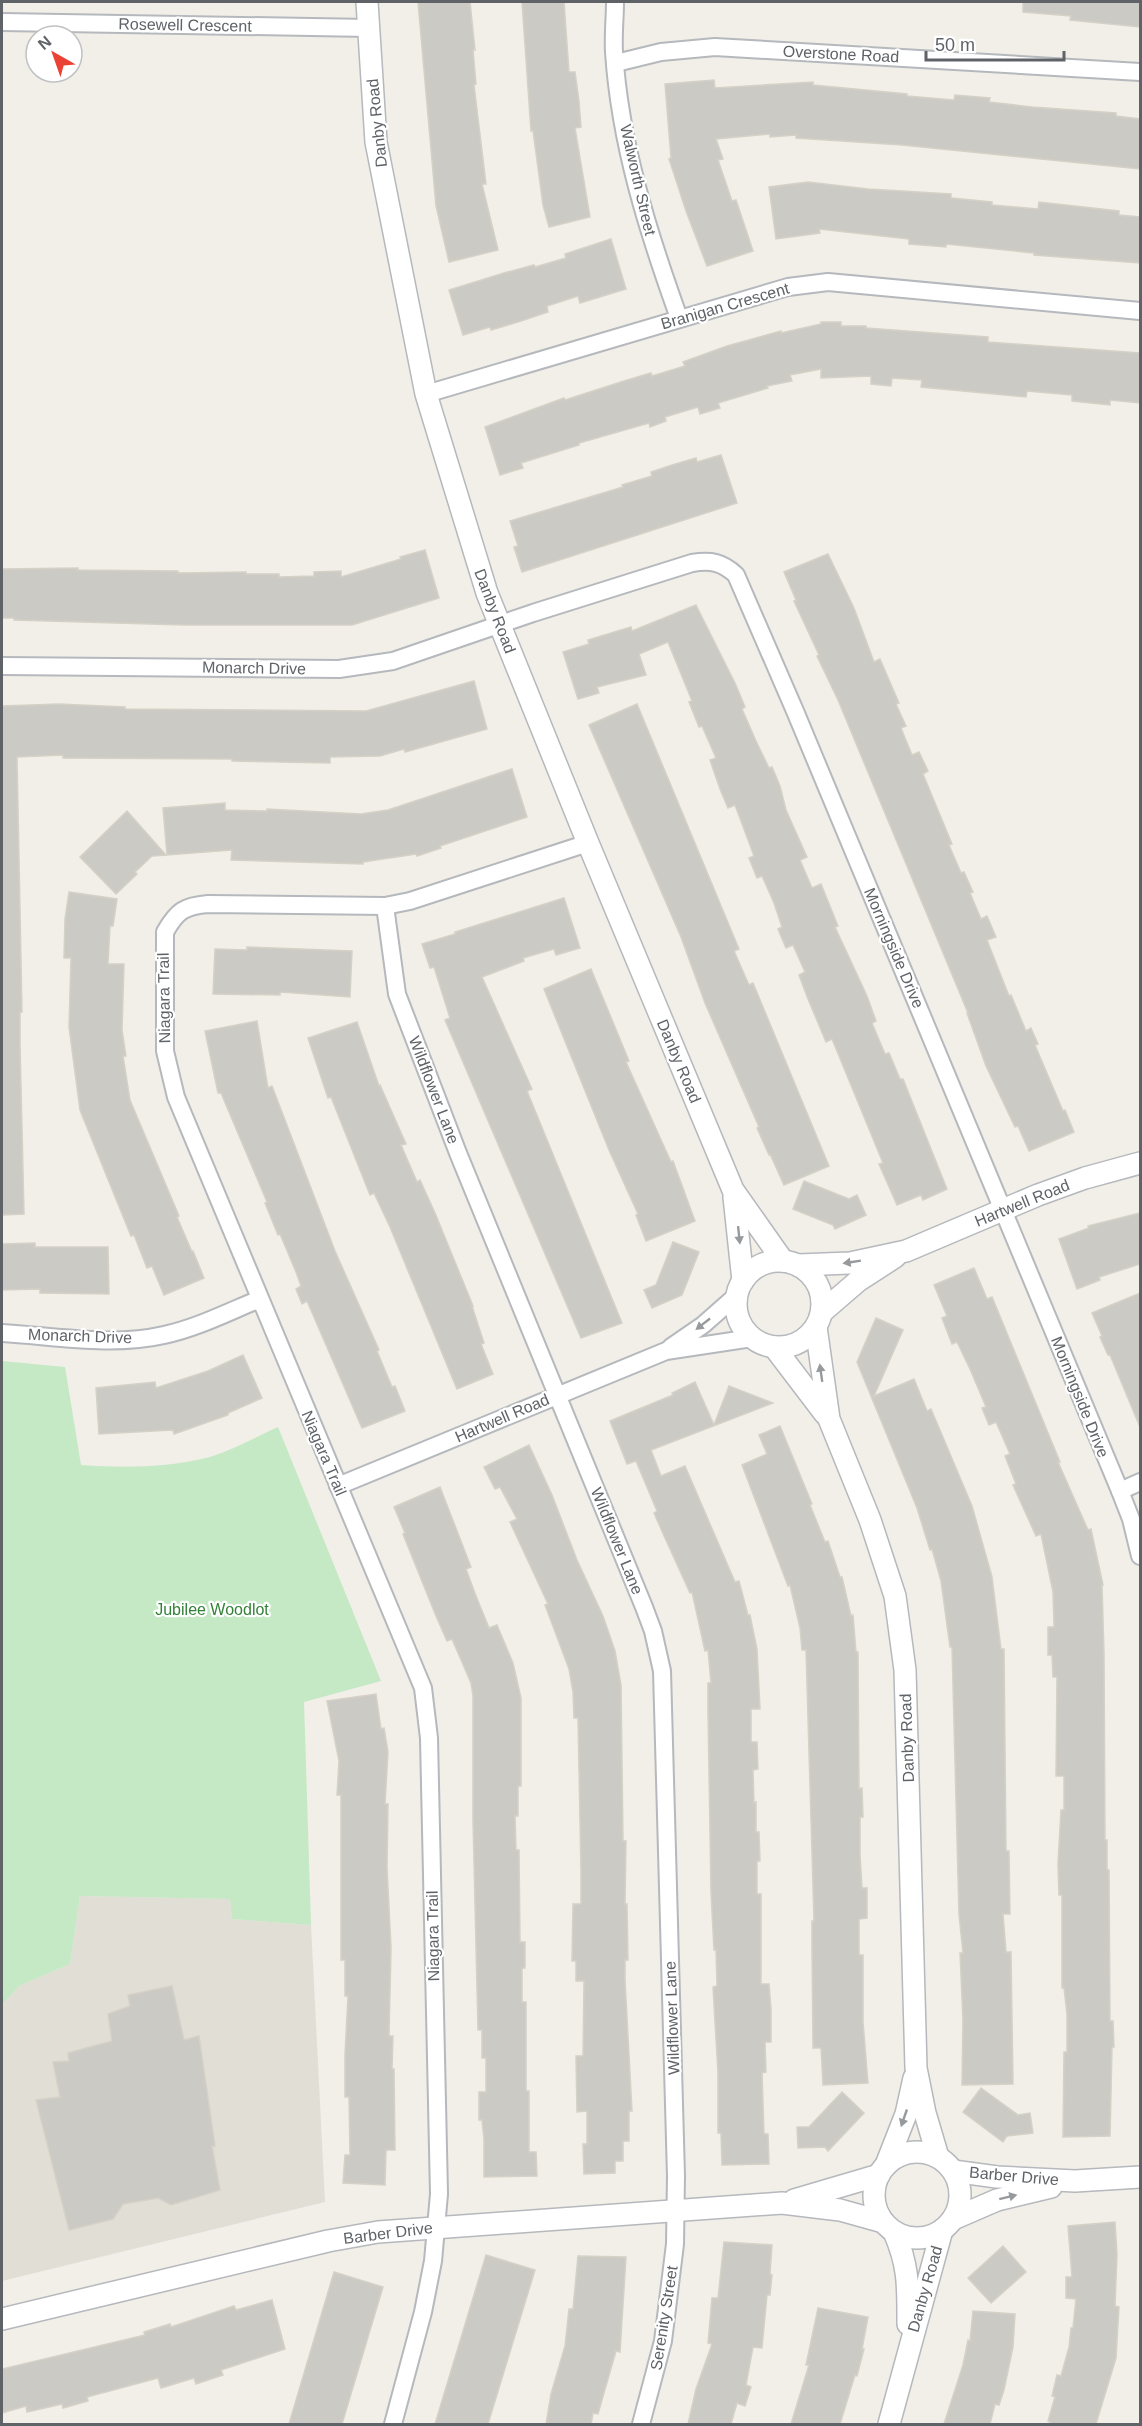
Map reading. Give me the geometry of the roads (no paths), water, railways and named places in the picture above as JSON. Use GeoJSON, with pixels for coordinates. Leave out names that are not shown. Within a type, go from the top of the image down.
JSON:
{"type":"FeatureCollection","features":[{"type":"Feature","properties":{"kind":"street","name":"Danby Road"},"geometry":{"type":"LineString","coordinates":[[367,2],[376,142],[426,394],[458,502],[499,625],[733,1190],[791,1263]]}},
{"type":"Feature","properties":{"kind":"street","name":"Walworth Street"},"geometry":{"type":"LineString","coordinates":[[615,2],[616,63],[626,140],[653,246],[679,318]]}},
{"type":"Feature","properties":{"kind":"street","name":"Rosewell Crescent"},"geometry":{"type":"LineString","coordinates":[[2,22],[369,28]]}},
{"type":"Feature","properties":{"kind":"street","name":"Overstone Road"},"geometry":{"type":"LineString","coordinates":[[616,63],[661,52],[715,47],[1140,72]]}},
{"type":"Feature","properties":{"kind":"street","name":"Branigan Crescent"},"geometry":{"type":"LineString","coordinates":[[426,394],[788,287],[828,282],[1140,311]]}},
{"type":"Feature","properties":{"kind":"street","name":"Morningside Drive"},"geometry":{"type":"LineString","coordinates":[[499,625],[693,563],[714,561],[727,566],[736,575],[1120,1491],[1131,1519],[1140,1556]]}},
{"type":"Feature","properties":{"kind":"street","name":"Monarch Drive"},"geometry":{"type":"LineString","coordinates":[[2,666],[339,669],[393,661],[499,625]]}},
{"type":"Feature","properties":{"kind":"street","name":"Niagara Trail"},"geometry":{"type":"LineString","coordinates":[[393,2424],[423,2312],[433,2261],[439,2194],[429,1738],[423,1688],[176,1097],[165,1051],[165,932],[173,917],[189,906],[208,904],[385,906],[410,901],[588,843]]}},
{"type":"Feature","properties":{"kind":"street","name":"Wildflower Lane"},"geometry":{"type":"LineString","coordinates":[[385,906],[397,994],[458,1153],[644,1607],[653,1631],[662,1671],[676,2211]]}},
{"type":"Feature","properties":{"kind":"street","name":"Hartwell Road"},"geometry":{"type":"LineString","coordinates":[[819,1319],[858,1281],[906,1251],[1085,1178],[1140,1163]]}},
{"type":"Feature","properties":{"kind":"street","name":"Danby Road"},"geometry":{"type":"LineString","coordinates":[[733,1190],[740,1288]]}},
{"type":"Feature","properties":{"kind":"street","name":"Hartwell Road"},"geometry":{"type":"LineString","coordinates":[[791,1263],[850,1263],[906,1251]]}},
{"type":"Feature","properties":{"kind":"street"},"geometry":{"type":"LineString","coordinates":[[791,1263],[811,1275],[819,1288],[819,1319],[805,1339],[798,1343],[774,1347],[752,1338],[738,1318],[740,1288],[761,1265],[791,1263]]}},
{"type":"Feature","properties":{"kind":"street","name":"Hartwell Road"},"geometry":{"type":"LineString","coordinates":[[338,1486],[666,1351],[703,1325],[740,1288]]}},
{"type":"Feature","properties":{"kind":"street","name":"Monarch Drive"},"geometry":{"type":"LineString","coordinates":[[2,1332],[98,1340],[162,1336],[260,1299]]}},
{"type":"Feature","properties":{"kind":"street","name":"Danby Road"},"geometry":{"type":"LineString","coordinates":[[819,1319],[829,1419]]}},
{"type":"Feature","properties":{"kind":"street","name":"Hartwell Road"},"geometry":{"type":"LineString","coordinates":[[666,1351],[752,1338]]}},
{"type":"Feature","properties":{"kind":"street","name":"Danby Road"},"geometry":{"type":"LineString","coordinates":[[774,1347],[829,1419],[870,1520],[895,1596],[904,1670],[916,2068],[925,2113],[946,2164]]}},
{"type":"Feature","properties":{"kind":"street"},"geometry":{"type":"LineString","coordinates":[[1120,1491],[1140,1482]]}},
{"type":"Feature","properties":{"kind":"street","name":"Danby Road"},"geometry":{"type":"LineString","coordinates":[[883,2170],[906,2114],[916,2068]]}},
{"type":"Feature","properties":{"kind":"street"},"geometry":{"type":"LineString","coordinates":[[928,2153],[946,2164],[959,2182],[960,2195],[959,2207],[948,2224],[931,2236],[919,2238],[906,2237],[889,2227],[874,2199],[875,2186],[883,2170],[905,2154],[928,2153]]}},
{"type":"Feature","properties":{"kind":"street","name":"Barber Drive"},"geometry":{"type":"LineString","coordinates":[[946,2164],[997,2177],[1075,2181],[1140,2176]]}},
{"type":"Feature","properties":{"kind":"street","name":"Barber Drive"},"geometry":{"type":"LineString","coordinates":[[2,2319],[328,2241],[378,2232],[782,2203],[838,2188],[883,2170]]}},
{"type":"Feature","properties":{"kind":"street","name":"Barber Drive"},"geometry":{"type":"LineString","coordinates":[[948,2224],[998,2200],[1075,2181]]}},
{"type":"Feature","properties":{"kind":"street","name":"Barber Drive"},"geometry":{"type":"LineString","coordinates":[[782,2203],[840,2210],[889,2227]]}},
{"type":"Feature","properties":{"kind":"street","name":"Serenity Street"},"geometry":{"type":"LineString","coordinates":[[641,2424],[663,2341],[675,2244],[676,2211]]}},
{"type":"Feature","properties":{"kind":"street","name":"Danby Road"},"geometry":{"type":"LineString","coordinates":[[889,2424],[908,2348],[948,2224]]}},
{"type":"Feature","properties":{"kind":"street","name":"Danby Road"},"geometry":{"type":"LineString","coordinates":[[889,2227],[903,2253],[908,2274],[908,2348]]}},
{"type":"Feature","properties":{"kind":"park label","name":"Jubilee Woodlot"},"geometry":{"type":"Point","coordinates":[212,1609]}}]}
